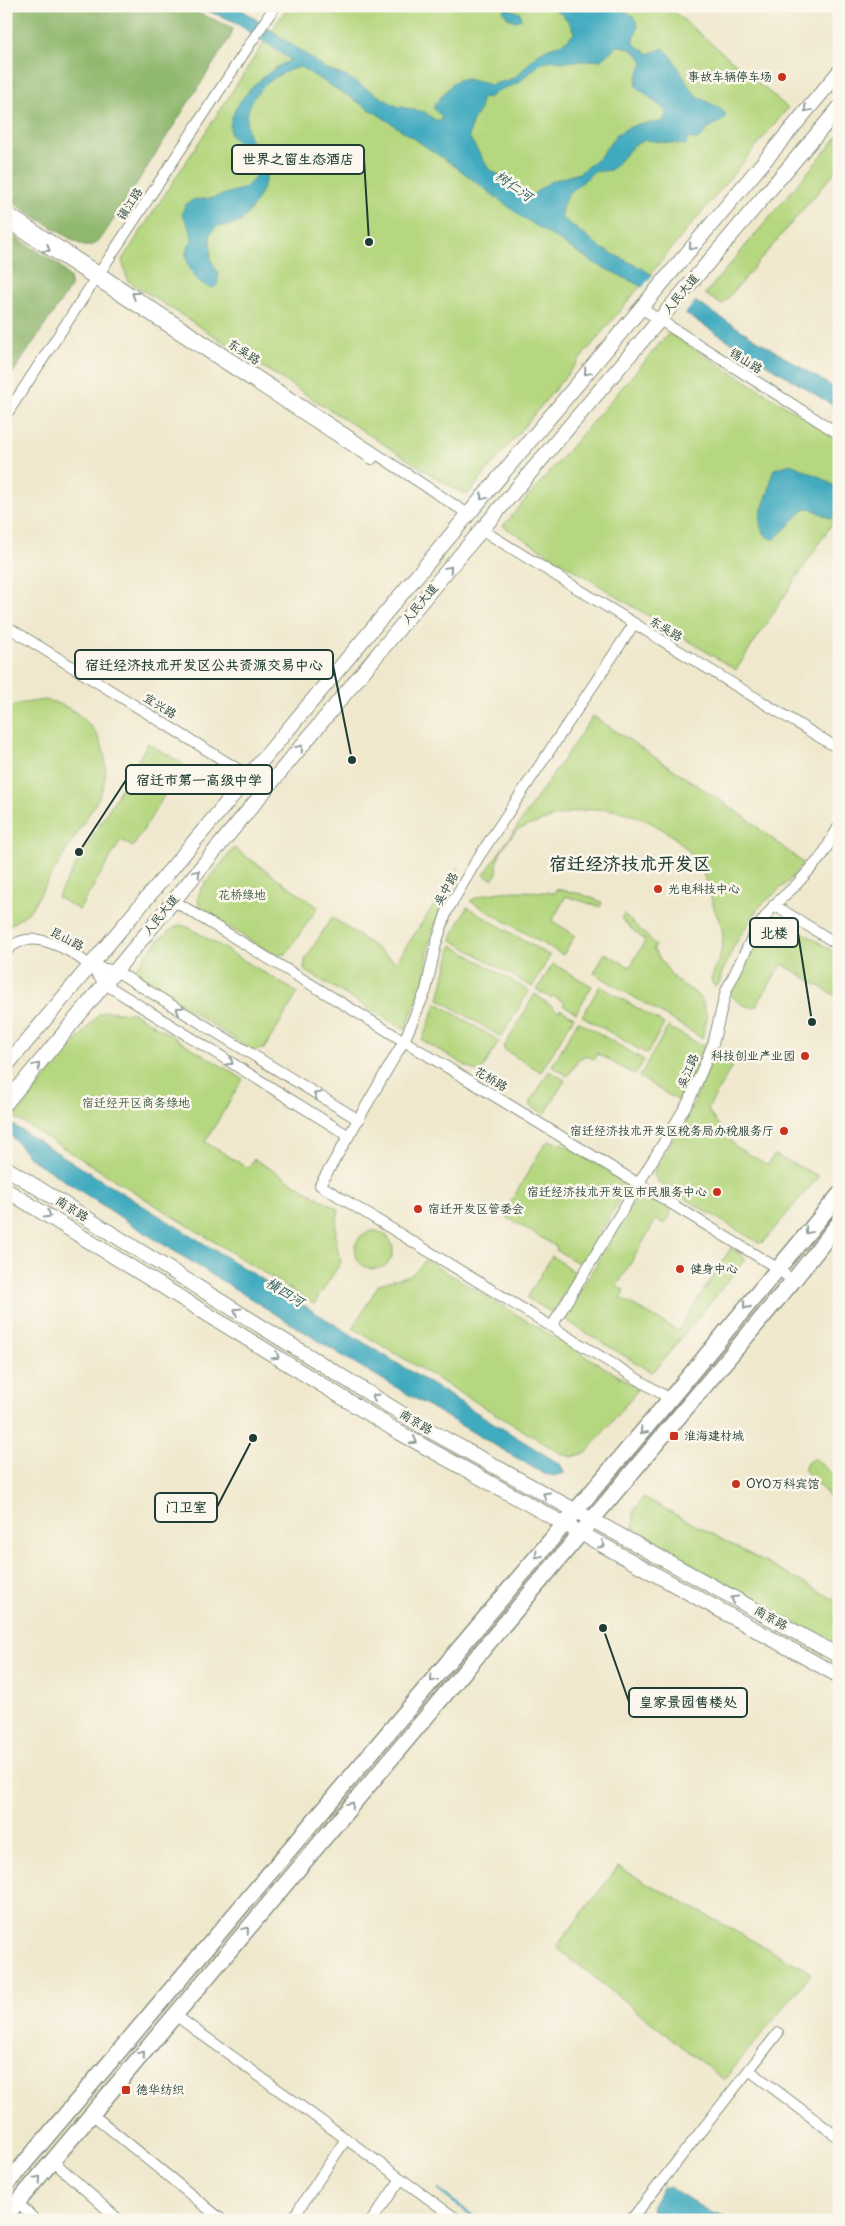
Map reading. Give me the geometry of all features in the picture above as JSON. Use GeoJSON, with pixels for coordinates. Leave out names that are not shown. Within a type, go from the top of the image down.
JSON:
{"type":"FeatureCollection","features":[{"type":"Feature","properties":{"kind":"highway"},"geometry":{"type":"LineString","coordinates":[[6,2185],[670,1399],[777,1268],[838,1198]]}},
{"type":"Feature","properties":{"kind":"highway"},"geometry":{"type":"LineString","coordinates":[[6,2216],[793,1281],[839,1222]]}},
{"type":"Feature","properties":{"kind":"main road","name":"人民大道"},"geometry":{"type":"LineString","coordinates":[[6,1066],[839,72]]}},
{"type":"Feature","properties":{"kind":"main road","name":"人民大道"},"geometry":{"type":"LineString","coordinates":[[6,1103],[482,530],[839,108]]}},
{"type":"Feature","properties":{"kind":"main road"},"geometry":{"type":"LineString","coordinates":[[708,227],[726,242]]}},
{"type":"Feature","properties":{"kind":"main road","name":"南京路"},"geometry":{"type":"LineString","coordinates":[[6,1168],[420,1425],[839,1656]]}},
{"type":"Feature","properties":{"kind":"main road","name":"南京路"},"geometry":{"type":"LineString","coordinates":[[6,1190],[400,1433],[839,1676]]}},
{"type":"Feature","properties":{"kind":"street","name":"镇江路"},"geometry":{"type":"LineString","coordinates":[[6,415],[275,6]]}},
{"type":"Feature","properties":{"kind":"street","name":"东吴路"},"geometry":{"type":"LineString","coordinates":[[6,211],[97,276]]}},
{"type":"Feature","properties":{"kind":"street","name":"东吴路"},"geometry":{"type":"LineString","coordinates":[[6,222],[97,276],[466,516]]}},
{"type":"Feature","properties":{"kind":"street","name":"锡山路"},"geometry":{"type":"LineString","coordinates":[[641,308],[661,318],[839,428]]}},
{"type":"Feature","properties":{"kind":"street","name":"锡山路"},"geometry":{"type":"LineString","coordinates":[[661,318],[839,434]]}},
{"type":"Feature","properties":{"kind":"street","name":"东吴路"},"geometry":{"type":"LineString","coordinates":[[482,530],[839,749]]}},
{"type":"Feature","properties":{"kind":"street","name":"吴中路"},"geometry":{"type":"LineString","coordinates":[[552,1326],[320,1185],[404,1041],[426,990],[436,944],[447,911],[478,858],[634,624]]}},
{"type":"Feature","properties":{"kind":"street","name":"宜兴路"},"geometry":{"type":"LineString","coordinates":[[6,626],[249,776]]}},
{"type":"Feature","properties":{"kind":"street","name":"吴江路"},"geometry":{"type":"LineString","coordinates":[[552,1326],[690,1099],[713,1044],[726,991],[757,928],[774,905],[822,856],[839,826]]}},
{"type":"Feature","properties":{"kind":"street","name":"花桥路"},"geometry":{"type":"LineString","coordinates":[[174,900],[777,1268],[793,1281]]}},
{"type":"Feature","properties":{"kind":"street"},"geometry":{"type":"LineString","coordinates":[[774,905],[839,945]]}},
{"type":"Feature","properties":{"kind":"street","name":"昆山路"},"geometry":{"type":"LineString","coordinates":[[6,952],[9,948],[28,940],[42,940],[55,944],[90,966]]}},
{"type":"Feature","properties":{"kind":"street"},"geometry":{"type":"LineString","coordinates":[[90,966],[116,971],[359,1120]]}},
{"type":"Feature","properties":{"kind":"street"},"geometry":{"type":"LineString","coordinates":[[90,966],[105,984],[349,1136]]}},
{"type":"Feature","properties":{"kind":"street"},"geometry":{"type":"LineString","coordinates":[[552,1326],[670,1399]]}},
{"type":"Feature","properties":{"kind":"street"},"geometry":{"type":"LineString","coordinates":[[175,2015],[458,2220]]}},
{"type":"Feature","properties":{"kind":"street"},"geometry":{"type":"LineString","coordinates":[[631,2220],[778,2033]]}},
{"type":"Feature","properties":{"kind":"street"},"geometry":{"type":"LineString","coordinates":[[749,2070],[839,2138]]}},
{"type":"Feature","properties":{"kind":"street"},"geometry":{"type":"LineString","coordinates":[[92,2114],[222,2220]]}},
{"type":"Feature","properties":{"kind":"street"},"geometry":{"type":"LineString","coordinates":[[300,2220],[295,2215],[346,2139]]}},
{"type":"Feature","properties":{"kind":"street"},"geometry":{"type":"LineString","coordinates":[[53,2161],[119,2220]]}},
{"type":"Feature","properties":{"kind":"street"},"geometry":{"type":"LineString","coordinates":[[372,2220],[401,2178]]}},
{"type":"Feature","properties":{"kind":"street"},"geometry":{"type":"LineString","coordinates":[[18,2203],[35,2220]]}},
{"type":"Feature","properties":{"kind":"green space"},"geometry":{"type":"Polygon","coordinates":[[[6,6],[182,6],[233,28],[231,36],[101,239],[91,246],[84,246],[74,241],[6,198],[6,6]]]}},
{"type":"Feature","properties":{"kind":"green space"},"geometry":{"type":"Polygon","coordinates":[[[288,6],[667,6],[788,108],[468,494],[454,489],[128,281],[122,260],[288,6]]]}},
{"type":"Feature","properties":{"kind":"green space"},"geometry":{"type":"Polygon","coordinates":[[[839,135],[839,167],[722,305],[705,294],[839,135]]]}},
{"type":"Feature","properties":{"kind":"green space"},"geometry":{"type":"Polygon","coordinates":[[[6,231],[59,265],[70,278],[70,288],[6,383],[6,231]]]}},
{"type":"Feature","properties":{"kind":"green space"},"geometry":{"type":"Polygon","coordinates":[[[669,333],[839,439],[839,513],[736,670],[503,526],[669,333]]]}},
{"type":"Feature","properties":{"kind":"green space"},"geometry":{"type":"Polygon","coordinates":[[[45,700],[62,705],[88,723],[97,736],[103,750],[106,766],[104,782],[98,799],[29,912],[6,928],[6,710],[17,704],[45,700]]]}},
{"type":"Feature","properties":{"kind":"green space"},"geometry":{"type":"Polygon","coordinates":[[[593,716],[745,817],[803,863],[789,881],[759,907],[734,946],[719,984],[714,986],[711,980],[721,954],[723,933],[703,873],[684,846],[652,823],[628,814],[603,809],[581,810],[550,818],[519,829],[513,834],[500,853],[495,877],[492,879],[484,875],[593,716]]]}},
{"type":"Feature","properties":{"kind":"green space"},"geometry":{"type":"Polygon","coordinates":[[[148,743],[183,764],[133,847],[121,840],[79,910],[57,897],[148,743]]]}},
{"type":"Feature","properties":{"kind":"green space","name":"花桥绿地"},"geometry":{"type":"Polygon","coordinates":[[[234,848],[318,907],[286,954],[274,955],[209,915],[199,905],[198,898],[201,889],[234,848]]]}},
{"type":"Feature","properties":{"kind":"green space"},"geometry":{"type":"Polygon","coordinates":[[[459,867],[429,944],[425,981],[405,1030],[304,970],[305,960],[332,917],[396,962],[459,867]]]}},
{"type":"Feature","properties":{"kind":"green space"},"geometry":{"type":"Polygon","coordinates":[[[556,889],[581,894],[602,902],[600,907],[566,896],[552,921],[575,935],[563,955],[470,901],[500,892],[555,893],[556,889]]]}},
{"type":"Feature","properties":{"kind":"green space"},"geometry":{"type":"Polygon","coordinates":[[[467,907],[550,956],[532,987],[452,940],[467,907]]]}},
{"type":"Feature","properties":{"kind":"green space"},"geometry":{"type":"Polygon","coordinates":[[[624,914],[656,945],[653,949],[675,980],[693,991],[702,1000],[707,1018],[702,1038],[594,973],[605,953],[630,967],[645,941],[621,919],[624,914]]]}},
{"type":"Feature","properties":{"kind":"green space"},"geometry":{"type":"Polygon","coordinates":[[[781,922],[789,924],[839,955],[839,998],[782,964],[756,1006],[746,1006],[732,996],[730,993],[761,931],[768,926],[781,922]]]}},
{"type":"Feature","properties":{"kind":"green space"},"geometry":{"type":"Polygon","coordinates":[[[181,925],[190,928],[298,993],[264,1049],[252,1050],[132,974],[166,933],[181,925]]]}},
{"type":"Feature","properties":{"kind":"green space"},"geometry":{"type":"Polygon","coordinates":[[[452,945],[529,991],[501,1037],[439,999],[452,945]]]}},
{"type":"Feature","properties":{"kind":"green space"},"geometry":{"type":"Polygon","coordinates":[[[553,964],[592,986],[576,1013],[563,1005],[564,1002],[553,996],[551,998],[537,990],[553,964]]]}},
{"type":"Feature","properties":{"kind":"green space"},"geometry":{"type":"Polygon","coordinates":[[[600,986],[664,1024],[647,1054],[582,1016],[600,986]]]}},
{"type":"Feature","properties":{"kind":"green space"},"geometry":{"type":"Polygon","coordinates":[[[535,994],[559,1012],[560,1009],[574,1017],[541,1072],[503,1049],[535,994]]]}},
{"type":"Feature","properties":{"kind":"green space"},"geometry":{"type":"Polygon","coordinates":[[[437,1003],[499,1041],[480,1074],[422,1040],[437,1003]]]}},
{"type":"Feature","properties":{"kind":"green space","name":"宿迁经开区商务绿地"},"geometry":{"type":"Polygon","coordinates":[[[105,1011],[134,1013],[243,1079],[205,1142],[248,1168],[254,1159],[339,1210],[336,1236],[341,1262],[314,1304],[14,1117],[98,1015],[105,1011]]]}},
{"type":"Feature","properties":{"kind":"green space"},"geometry":{"type":"Polygon","coordinates":[[[578,1021],[644,1060],[635,1075],[597,1053],[594,1059],[586,1055],[579,1059],[568,1076],[552,1066],[578,1021]]]}},
{"type":"Feature","properties":{"kind":"green space"},"geometry":{"type":"Polygon","coordinates":[[[668,1027],[701,1045],[705,1043],[688,1087],[680,1102],[639,1077],[668,1027]]]}},
{"type":"Feature","properties":{"kind":"green space"},"geometry":{"type":"Polygon","coordinates":[[[717,1058],[723,1058],[733,1064],[708,1109],[736,1147],[768,1165],[774,1155],[819,1176],[763,1242],[759,1243],[659,1183],[654,1175],[655,1170],[693,1105],[711,1062],[717,1058]]]}},
{"type":"Feature","properties":{"kind":"green space"},"geometry":{"type":"Polygon","coordinates":[[[549,1071],[565,1080],[545,1114],[529,1105],[549,1071]]]}},
{"type":"Feature","properties":{"kind":"green space"},"geometry":{"type":"Polygon","coordinates":[[[549,1141],[561,1143],[624,1179],[628,1185],[580,1264],[556,1250],[557,1247],[503,1215],[544,1145],[549,1141]]]}},
{"type":"Feature","properties":{"kind":"green space"},"geometry":{"type":"Polygon","coordinates":[[[640,1191],[669,1208],[670,1214],[664,1224],[656,1220],[617,1286],[625,1291],[621,1298],[678,1331],[731,1248],[742,1255],[745,1260],[655,1370],[651,1372],[567,1321],[565,1316],[640,1191]]]}},
{"type":"Feature","properties":{"kind":"green space"},"geometry":{"type":"Polygon","coordinates":[[[374,1231],[388,1236],[393,1250],[388,1264],[374,1269],[360,1264],[355,1250],[360,1236],[374,1231]]]}},
{"type":"Feature","properties":{"kind":"green space"},"geometry":{"type":"Polygon","coordinates":[[[552,1256],[576,1273],[553,1313],[527,1298],[552,1256]]]}},
{"type":"Feature","properties":{"kind":"green space"},"geometry":{"type":"Polygon","coordinates":[[[426,1260],[637,1387],[636,1392],[587,1452],[573,1457],[562,1454],[353,1328],[379,1284],[411,1275],[426,1260]]]}},
{"type":"Feature","properties":{"kind":"green space"},"geometry":{"type":"Polygon","coordinates":[[[814,1458],[839,1480],[839,1506],[804,1470],[807,1463],[814,1458]]]}},
{"type":"Feature","properties":{"kind":"green space"},"geometry":{"type":"Polygon","coordinates":[[[643,1497],[839,1602],[839,1647],[634,1532],[633,1513],[643,1497]]]}},
{"type":"Feature","properties":{"kind":"green space"},"geometry":{"type":"Polygon","coordinates":[[[618,1867],[812,1973],[724,2080],[556,1947],[618,1867]]]}},
{"type":"Feature","properties":{"kind":"water","name":"树仁河"},"geometry":{"type":"Polygon","coordinates":[[[583,5],[610,7],[631,15],[638,25],[634,44],[649,54],[663,48],[671,56],[693,92],[725,113],[725,119],[709,128],[698,140],[688,138],[686,145],[645,140],[634,145],[611,170],[593,172],[572,191],[562,208],[561,217],[601,248],[643,269],[839,391],[839,409],[637,284],[596,264],[522,217],[456,167],[379,115],[300,67],[278,76],[259,91],[252,100],[248,111],[249,135],[266,164],[267,175],[263,188],[246,216],[233,225],[217,226],[210,234],[211,260],[218,273],[218,283],[214,288],[203,284],[194,276],[188,265],[186,253],[192,236],[182,213],[186,204],[193,200],[212,198],[245,188],[253,180],[259,171],[257,163],[231,136],[230,125],[240,101],[249,90],[270,72],[291,60],[233,21],[195,6],[237,6],[326,69],[347,77],[396,106],[425,112],[435,120],[442,120],[441,116],[434,109],[434,105],[457,80],[469,80],[491,85],[510,79],[517,75],[541,52],[570,38],[574,33],[567,20],[548,6],[583,5]],[[617,46],[601,60],[561,62],[551,60],[540,64],[517,84],[499,90],[490,97],[481,98],[480,109],[472,123],[469,137],[489,169],[532,195],[551,181],[579,173],[599,158],[617,134],[638,124],[662,122],[667,115],[666,111],[636,86],[637,77],[643,63],[641,59],[633,50],[617,46]]]}},
{"type":"Feature","properties":{"kind":"water"},"geometry":{"type":"Polygon","coordinates":[[[506,7],[520,13],[521,19],[516,21],[508,18],[503,11],[506,7]]]}},
{"type":"Feature","properties":{"kind":"water"},"geometry":{"type":"Polygon","coordinates":[[[791,464],[822,478],[839,489],[839,508],[832,519],[810,508],[804,510],[775,539],[771,539],[765,535],[760,524],[761,512],[774,469],[791,464]]]}},
{"type":"Feature","properties":{"kind":"water"},"geometry":{"type":"Polygon","coordinates":[[[11,1124],[560,1464],[565,1473],[554,1476],[544,1474],[346,1358],[137,1228],[30,1158],[8,1132],[11,1124]]]}},
{"type":"Feature","properties":{"kind":"water"},"geometry":{"type":"Polygon","coordinates":[[[663,2187],[670,2187],[708,2211],[732,2220],[660,2220],[653,2215],[651,2207],[663,2187]]]}},
{"type":"Feature","properties":{"kind":"pier"},"geometry":{"type":"Polygon","coordinates":[[[654,273],[696,300],[684,315],[642,288],[654,273]]]}},
{"type":"Feature","properties":{"kind":"waterway"},"geometry":{"type":"LineString","coordinates":[[438,2190],[478,2220]]}},
{"type":"Feature","properties":{"kind":"place","name":"事故车辆停车场"},"geometry":{"type":"Point","coordinates":[782,77]}},
{"type":"Feature","properties":{"kind":"place","name":"世界之窗生态酒店"},"geometry":{"type":"Point","coordinates":[369,242]}},
{"type":"Feature","properties":{"kind":"place","name":"宿迁经济技术开发区公共资源交易中心"},"geometry":{"type":"Point","coordinates":[352,760]}},
{"type":"Feature","properties":{"kind":"place","name":"宿迁市第一高级中学"},"geometry":{"type":"Point","coordinates":[79,852]}},
{"type":"Feature","properties":{"kind":"place","name":"光电科技中心"},"geometry":{"type":"Point","coordinates":[658,889]}},
{"type":"Feature","properties":{"kind":"place","name":"北楼"},"geometry":{"type":"Point","coordinates":[812,1022]}},
{"type":"Feature","properties":{"kind":"place","name":"科技创业产业园"},"geometry":{"type":"Point","coordinates":[805,1056]}},
{"type":"Feature","properties":{"kind":"place","name":"宿迁经济技术开发区税务局办税服务厅"},"geometry":{"type":"Point","coordinates":[784,1131]}},
{"type":"Feature","properties":{"kind":"place","name":"宿迁经济技术开发区市民服务中心"},"geometry":{"type":"Point","coordinates":[717,1192]}},
{"type":"Feature","properties":{"kind":"place","name":"宿迁开发区管委会"},"geometry":{"type":"Point","coordinates":[418,1209]}},
{"type":"Feature","properties":{"kind":"place","name":"健身中心"},"geometry":{"type":"Point","coordinates":[680,1269]}},
{"type":"Feature","properties":{"kind":"place","name":"淮海建材城"},"geometry":{"type":"Point","coordinates":[674,1436]}},
{"type":"Feature","properties":{"kind":"place","name":"门卫室"},"geometry":{"type":"Point","coordinates":[253,1438]}},
{"type":"Feature","properties":{"kind":"place","name":"OYO万科宾馆"},"geometry":{"type":"Point","coordinates":[736,1484]}},
{"type":"Feature","properties":{"kind":"place","name":"皇家景园售楼处"},"geometry":{"type":"Point","coordinates":[603,1628]}},
{"type":"Feature","properties":{"kind":"place","name":"德华纺织"},"geometry":{"type":"Point","coordinates":[126,2090]}},
{"type":"Feature","properties":{"kind":"district","name":"宿迁经济技术开发区"},"geometry":{"type":"Point","coordinates":[630,864]}},
{"type":"Feature","properties":{"kind":"water label","name":"横四河"},"geometry":{"type":"Point","coordinates":[285,1292]}}]}
